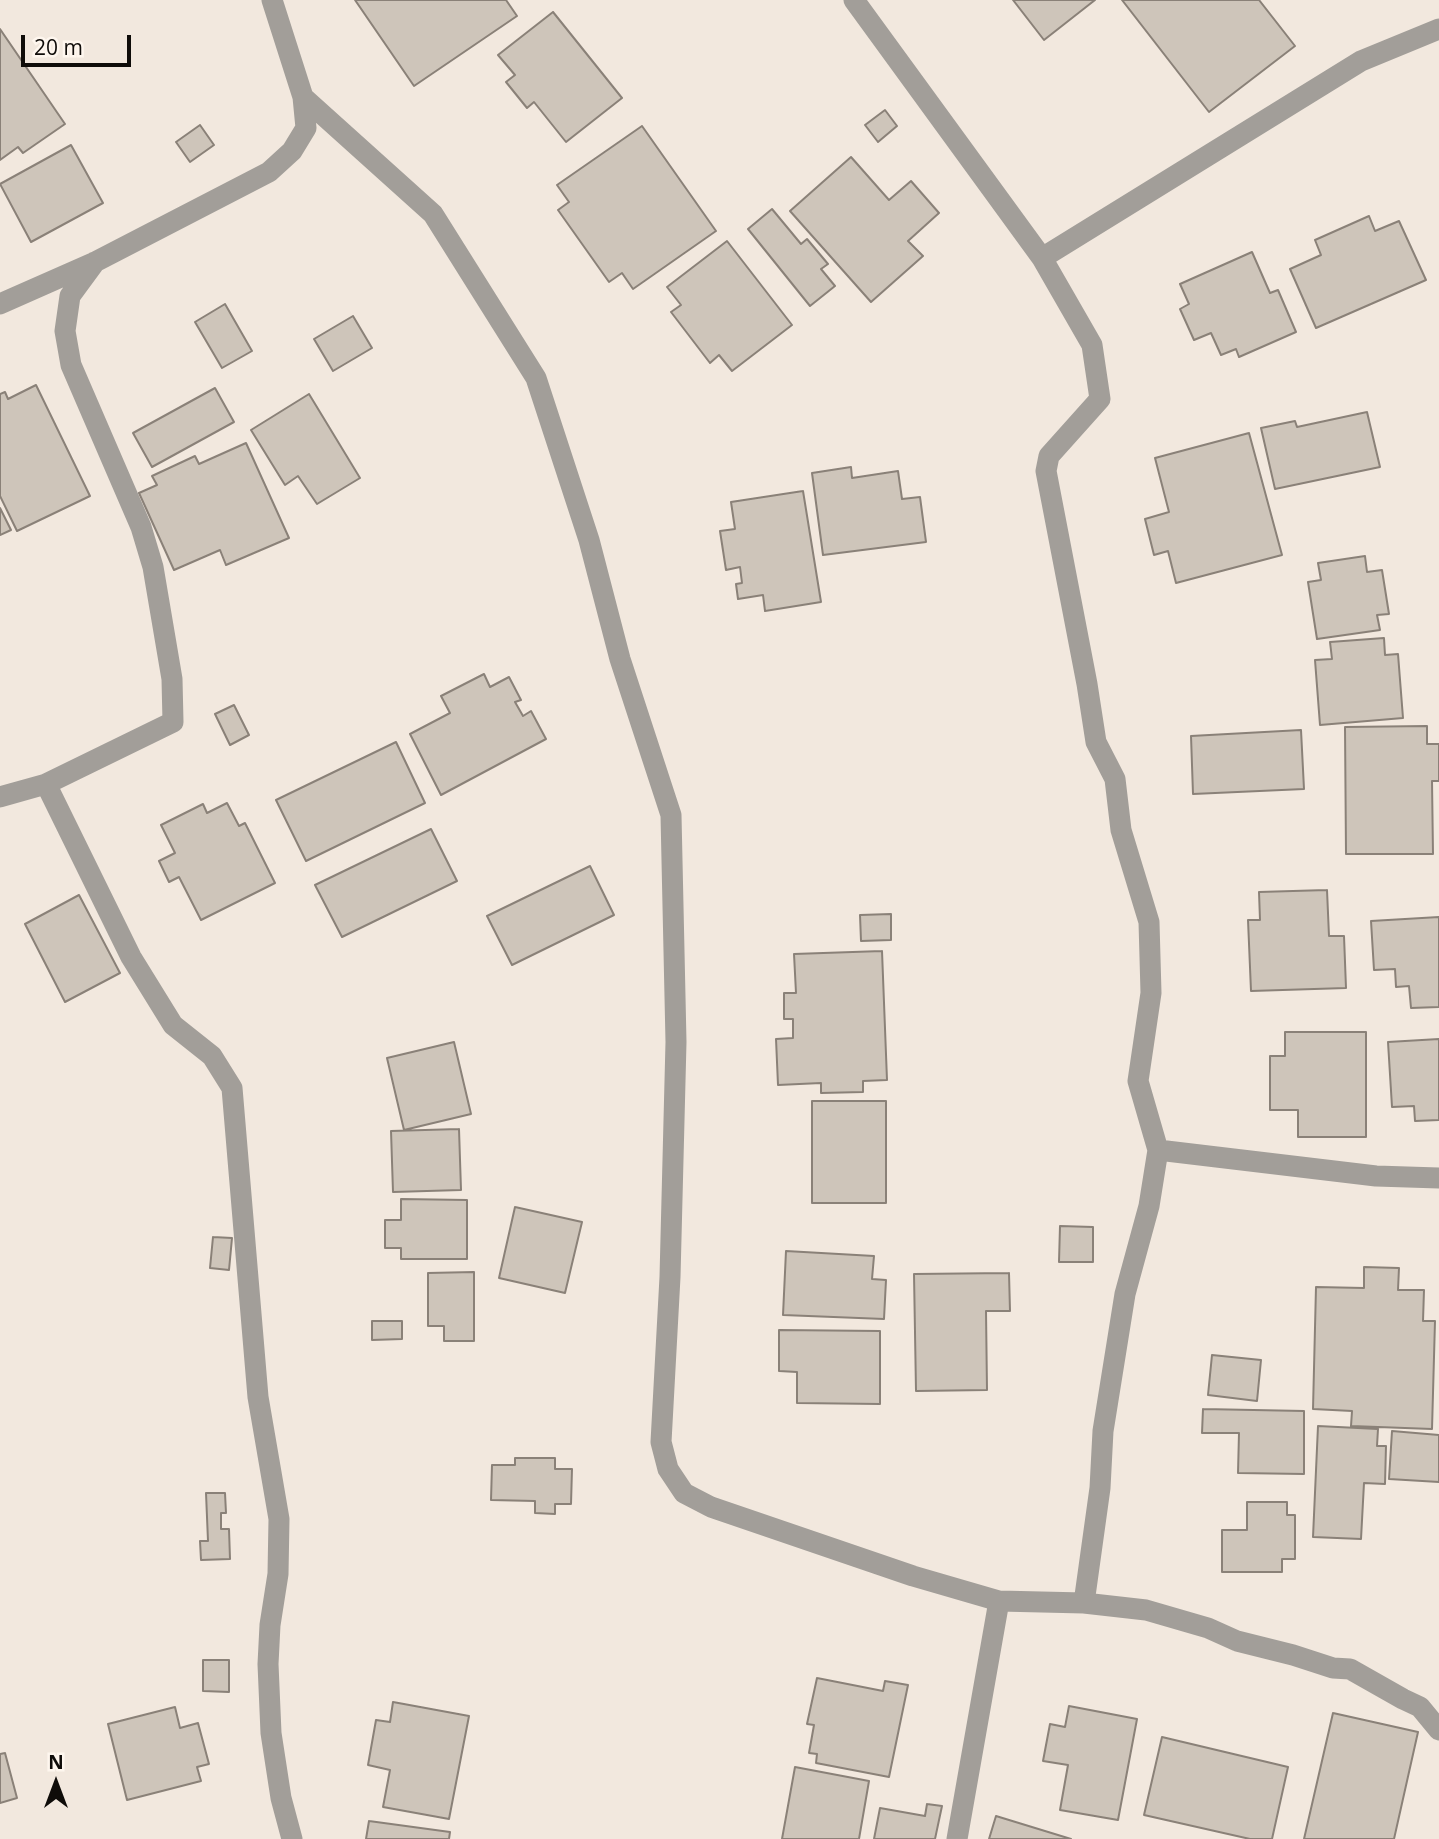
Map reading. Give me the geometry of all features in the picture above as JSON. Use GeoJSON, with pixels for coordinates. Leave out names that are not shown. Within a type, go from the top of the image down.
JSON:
{"type":"FeatureCollection","features":[{"type":"Feature","properties":{"kind":"street"},"geometry":{"type":"LineString","coordinates":[[0,304],[95,262],[269,172],[292,151],[306,128],[303,97],[272,0]]}},
{"type":"Feature","properties":{"kind":"street"},"geometry":{"type":"LineString","coordinates":[[854,0],[1042,258],[1092,345],[1100,398],[1049,456],[1046,471],[1096,742],[1115,779],[1121,830],[1149,922],[1151,993],[1139,1081],[1158,1150],[1149,1206],[1125,1294],[1103,1431],[1100,1488],[1084,1603]]}},
{"type":"Feature","properties":{"kind":"street"},"geometry":{"type":"LineString","coordinates":[[1042,258],[1361,61],[1439,29]]}},
{"type":"Feature","properties":{"kind":"street"},"geometry":{"type":"LineString","coordinates":[[303,97],[433,214],[536,378],[589,540],[620,659],[671,815],[676,1042],[670,1277],[661,1441],[668,1469],[684,1493],[712,1507],[913,1576],[999,1601],[1084,1603],[1146,1610],[1208,1628],[1237,1641],[1333,1668],[1350,1669],[1420,1707],[1439,1730]]}},
{"type":"Feature","properties":{"kind":"street"},"geometry":{"type":"LineString","coordinates":[[0,797],[46,784],[173,722],[172,679],[153,567],[141,527],[71,365],[65,331],[70,296],[95,262]]}},
{"type":"Feature","properties":{"kind":"street"},"geometry":{"type":"LineString","coordinates":[[46,784],[131,957],[173,1026],[212,1056],[232,1088],[258,1397],[279,1519],[278,1574],[270,1625],[268,1678],[271,1732],[281,1798],[292,1839]]}},
{"type":"Feature","properties":{"kind":"street"},"geometry":{"type":"LineString","coordinates":[[1158,1150],[1376,1176],[1439,1178]]}},
{"type":"Feature","properties":{"kind":"street"},"geometry":{"type":"LineString","coordinates":[[957,1839],[999,1601]]}},
{"type":"Feature","properties":{"kind":"building"},"geometry":{"type":"Polygon","coordinates":[[[355,0],[506,0],[517,16],[414,86],[355,0]]]}},
{"type":"Feature","properties":{"kind":"building"},"geometry":{"type":"Polygon","coordinates":[[[1013,0],[1095,0],[1044,40],[1013,0]]]}},
{"type":"Feature","properties":{"kind":"building"},"geometry":{"type":"Polygon","coordinates":[[[1122,0],[1259,0],[1295,46],[1209,112],[1122,0]]]}},
{"type":"Feature","properties":{"kind":"building"},"geometry":{"type":"Polygon","coordinates":[[[553,12],[622,98],[566,142],[534,102],[527,108],[506,82],[515,75],[498,55],[553,12]]]}},
{"type":"Feature","properties":{"kind":"building"},"geometry":{"type":"Polygon","coordinates":[[[0,29],[65,124],[23,153],[18,147],[0,160],[0,29]]]}},
{"type":"Feature","properties":{"kind":"building"},"geometry":{"type":"Polygon","coordinates":[[[885,110],[897,126],[878,142],[865,125],[885,110]]]}},
{"type":"Feature","properties":{"kind":"building"},"geometry":{"type":"Polygon","coordinates":[[[200,125],[214,145],[190,162],[176,142],[200,125]]]}},
{"type":"Feature","properties":{"kind":"building"},"geometry":{"type":"Polygon","coordinates":[[[642,126],[716,231],[633,289],[622,273],[609,282],[558,210],[569,202],[557,185],[642,126]]]}},
{"type":"Feature","properties":{"kind":"building"},"geometry":{"type":"Polygon","coordinates":[[[71,145],[103,203],[31,242],[0,184],[71,145]]]}},
{"type":"Feature","properties":{"kind":"building"},"geometry":{"type":"Polygon","coordinates":[[[851,157],[889,200],[911,181],[939,213],[908,241],[923,256],[871,302],[790,211],[851,157]]]}},
{"type":"Feature","properties":{"kind":"building"},"geometry":{"type":"Polygon","coordinates":[[[772,209],[801,244],[807,239],[828,264],[821,269],[835,286],[810,306],[748,229],[772,209]]]}},
{"type":"Feature","properties":{"kind":"building"},"geometry":{"type":"Polygon","coordinates":[[[1369,216],[1375,231],[1399,221],[1426,280],[1316,328],[1290,269],[1321,255],[1315,240],[1369,216]]]}},
{"type":"Feature","properties":{"kind":"building"},"geometry":{"type":"Polygon","coordinates":[[[727,241],[792,325],[732,371],[719,355],[710,363],[671,312],[681,305],[667,287],[727,241]]]}},
{"type":"Feature","properties":{"kind":"building"},"geometry":{"type":"Polygon","coordinates":[[[1252,252],[1270,293],[1278,290],[1296,332],[1239,357],[1236,349],[1221,355],[1211,333],[1194,340],[1180,309],[1189,304],[1180,284],[1252,252]]]}},
{"type":"Feature","properties":{"kind":"building"},"geometry":{"type":"Polygon","coordinates":[[[225,304],[252,351],[222,368],[195,322],[225,304]]]}},
{"type":"Feature","properties":{"kind":"building"},"geometry":{"type":"Polygon","coordinates":[[[353,316],[372,348],[333,371],[314,339],[353,316]]]}},
{"type":"Feature","properties":{"kind":"building"},"geometry":{"type":"Polygon","coordinates":[[[36,385],[90,496],[17,531],[0,496],[0,394],[5,392],[8,399],[36,385]]]}},
{"type":"Feature","properties":{"kind":"building"},"geometry":{"type":"Polygon","coordinates":[[[215,388],[234,422],[152,467],[133,433],[215,388]]]}},
{"type":"Feature","properties":{"kind":"building"},"geometry":{"type":"Polygon","coordinates":[[[309,394],[360,478],[317,504],[298,476],[285,485],[251,430],[309,394]]]}},
{"type":"Feature","properties":{"kind":"building"},"geometry":{"type":"Polygon","coordinates":[[[1367,412],[1380,467],[1275,489],[1261,428],[1295,421],[1297,427],[1367,412]]]}},
{"type":"Feature","properties":{"kind":"building"},"geometry":{"type":"Polygon","coordinates":[[[1249,433],[1282,555],[1176,583],[1168,551],[1154,555],[1145,519],[1169,512],[1155,458],[1249,433]]]}},
{"type":"Feature","properties":{"kind":"building"},"geometry":{"type":"Polygon","coordinates":[[[246,443],[289,538],[226,565],[220,550],[174,570],[139,493],[157,485],[152,476],[195,456],[199,464],[246,443]]]}},
{"type":"Feature","properties":{"kind":"building"},"geometry":{"type":"Polygon","coordinates":[[[851,467],[852,478],[898,471],[902,499],[920,497],[926,542],[823,555],[812,473],[851,467]]]}},
{"type":"Feature","properties":{"kind":"building"},"geometry":{"type":"Polygon","coordinates":[[[803,491],[821,602],[765,611],[763,595],[738,599],[736,584],[742,583],[740,567],[726,570],[720,531],[735,529],[731,502],[803,491]]]}},
{"type":"Feature","properties":{"kind":"building"},"geometry":{"type":"Polygon","coordinates":[[[0,508],[11,530],[0,535],[0,508]]]}},
{"type":"Feature","properties":{"kind":"building"},"geometry":{"type":"Polygon","coordinates":[[[1365,556],[1367,572],[1382,570],[1389,614],[1377,615],[1380,630],[1317,639],[1308,582],[1321,580],[1318,563],[1365,556]]]}},
{"type":"Feature","properties":{"kind":"building"},"geometry":{"type":"Polygon","coordinates":[[[1384,638],[1385,655],[1398,654],[1403,718],[1320,725],[1315,660],[1332,659],[1330,642],[1384,638]]]}},
{"type":"Feature","properties":{"kind":"building"},"geometry":{"type":"Polygon","coordinates":[[[484,674],[490,687],[509,677],[521,700],[515,702],[523,716],[531,711],[546,739],[441,795],[410,734],[450,713],[441,696],[484,674]]]}},
{"type":"Feature","properties":{"kind":"building"},"geometry":{"type":"Polygon","coordinates":[[[234,705],[249,735],[230,745],[215,714],[234,705]]]}},
{"type":"Feature","properties":{"kind":"building"},"geometry":{"type":"Polygon","coordinates":[[[1427,726],[1427,744],[1439,744],[1439,781],[1432,781],[1433,854],[1346,854],[1345,727],[1427,726]]]}},
{"type":"Feature","properties":{"kind":"building"},"geometry":{"type":"Polygon","coordinates":[[[1301,730],[1304,789],[1193,794],[1191,736],[1301,730]]]}},
{"type":"Feature","properties":{"kind":"building"},"geometry":{"type":"Polygon","coordinates":[[[396,742],[425,803],[306,861],[276,800],[396,742]]]}},
{"type":"Feature","properties":{"kind":"building"},"geometry":{"type":"Polygon","coordinates":[[[227,803],[239,826],[245,823],[275,883],[201,920],[179,877],[169,882],[159,861],[175,853],[161,825],[203,804],[207,813],[227,803]]]}},
{"type":"Feature","properties":{"kind":"building"},"geometry":{"type":"Polygon","coordinates":[[[431,829],[457,881],[342,937],[315,885],[431,829]]]}},
{"type":"Feature","properties":{"kind":"building"},"geometry":{"type":"Polygon","coordinates":[[[590,866],[614,915],[512,965],[487,916],[590,866]]]}},
{"type":"Feature","properties":{"kind":"building"},"geometry":{"type":"Polygon","coordinates":[[[1327,890],[1329,936],[1344,936],[1346,988],[1251,991],[1248,920],[1260,920],[1259,892],[1327,890]]]}},
{"type":"Feature","properties":{"kind":"building"},"geometry":{"type":"Polygon","coordinates":[[[79,895],[120,973],[65,1002],[25,924],[79,895]]]}},
{"type":"Feature","properties":{"kind":"building"},"geometry":{"type":"Polygon","coordinates":[[[891,914],[891,940],[861,941],[860,915],[891,914]]]}},
{"type":"Feature","properties":{"kind":"building"},"geometry":{"type":"Polygon","coordinates":[[[1439,917],[1439,1007],[1411,1008],[1409,986],[1396,987],[1395,969],[1374,970],[1371,921],[1439,917]]]}},
{"type":"Feature","properties":{"kind":"building"},"geometry":{"type":"Polygon","coordinates":[[[882,951],[887,1080],[863,1081],[863,1092],[821,1093],[821,1083],[778,1085],[776,1039],[793,1038],[793,1019],[784,1019],[784,993],[796,993],[794,954],[882,951]]]}},
{"type":"Feature","properties":{"kind":"building"},"geometry":{"type":"Polygon","coordinates":[[[1285,1032],[1366,1032],[1366,1137],[1298,1137],[1298,1110],[1270,1110],[1270,1056],[1285,1056],[1285,1032]]]}},
{"type":"Feature","properties":{"kind":"building"},"geometry":{"type":"Polygon","coordinates":[[[1439,1039],[1439,1120],[1415,1121],[1414,1106],[1392,1107],[1388,1042],[1439,1039]]]}},
{"type":"Feature","properties":{"kind":"building"},"geometry":{"type":"Polygon","coordinates":[[[454,1042],[471,1114],[404,1130],[387,1058],[454,1042]]]}},
{"type":"Feature","properties":{"kind":"building"},"geometry":{"type":"Polygon","coordinates":[[[812,1101],[886,1101],[886,1203],[812,1203],[812,1101]]]}},
{"type":"Feature","properties":{"kind":"building"},"geometry":{"type":"Polygon","coordinates":[[[459,1129],[461,1190],[393,1192],[391,1131],[459,1129]]]}},
{"type":"Feature","properties":{"kind":"building"},"geometry":{"type":"Polygon","coordinates":[[[401,1199],[467,1200],[467,1259],[401,1259],[401,1248],[385,1248],[385,1220],[401,1220],[401,1199]]]}},
{"type":"Feature","properties":{"kind":"building"},"geometry":{"type":"Polygon","coordinates":[[[515,1207],[582,1222],[565,1293],[499,1278],[515,1207]]]}},
{"type":"Feature","properties":{"kind":"building"},"geometry":{"type":"Polygon","coordinates":[[[1060,1226],[1093,1227],[1093,1262],[1059,1262],[1060,1226]]]}},
{"type":"Feature","properties":{"kind":"building"},"geometry":{"type":"Polygon","coordinates":[[[213,1237],[232,1238],[229,1270],[210,1268],[213,1237]]]}},
{"type":"Feature","properties":{"kind":"building"},"geometry":{"type":"Polygon","coordinates":[[[786,1251],[874,1256],[872,1279],[886,1280],[884,1319],[783,1315],[786,1251]]]}},
{"type":"Feature","properties":{"kind":"building"},"geometry":{"type":"Polygon","coordinates":[[[1364,1267],[1399,1268],[1398,1290],[1424,1290],[1423,1321],[1435,1321],[1432,1429],[1351,1426],[1352,1411],[1313,1409],[1316,1287],[1364,1288],[1364,1267]]]}},
{"type":"Feature","properties":{"kind":"building"},"geometry":{"type":"Polygon","coordinates":[[[474,1272],[474,1341],[444,1341],[444,1326],[428,1326],[428,1273],[474,1272]]]}},
{"type":"Feature","properties":{"kind":"building"},"geometry":{"type":"Polygon","coordinates":[[[1009,1273],[1010,1311],[986,1311],[987,1390],[916,1391],[914,1274],[1009,1273]]]}},
{"type":"Feature","properties":{"kind":"building"},"geometry":{"type":"Polygon","coordinates":[[[372,1321],[402,1321],[402,1339],[372,1340],[372,1321]]]}},
{"type":"Feature","properties":{"kind":"building"},"geometry":{"type":"Polygon","coordinates":[[[779,1330],[880,1331],[880,1404],[797,1403],[797,1372],[779,1371],[779,1330]]]}},
{"type":"Feature","properties":{"kind":"building"},"geometry":{"type":"Polygon","coordinates":[[[1212,1355],[1261,1360],[1257,1401],[1208,1395],[1212,1355]]]}},
{"type":"Feature","properties":{"kind":"building"},"geometry":{"type":"Polygon","coordinates":[[[1203,1409],[1304,1411],[1304,1474],[1238,1473],[1239,1433],[1202,1433],[1203,1409]]]}},
{"type":"Feature","properties":{"kind":"building"},"geometry":{"type":"Polygon","coordinates":[[[1318,1426],[1378,1429],[1377,1446],[1386,1446],[1385,1484],[1364,1483],[1361,1539],[1313,1537],[1318,1426]]]}},
{"type":"Feature","properties":{"kind":"building"},"geometry":{"type":"Polygon","coordinates":[[[1392,1431],[1439,1435],[1439,1482],[1389,1479],[1392,1431]]]}},
{"type":"Feature","properties":{"kind":"building"},"geometry":{"type":"Polygon","coordinates":[[[515,1458],[555,1458],[555,1469],[572,1469],[571,1504],[555,1504],[555,1514],[535,1513],[535,1501],[491,1500],[492,1465],[515,1465],[515,1458]]]}},
{"type":"Feature","properties":{"kind":"building"},"geometry":{"type":"Polygon","coordinates":[[[206,1493],[225,1493],[226,1513],[221,1513],[221,1529],[229,1529],[230,1559],[201,1560],[200,1541],[208,1541],[206,1493]]]}},
{"type":"Feature","properties":{"kind":"building"},"geometry":{"type":"Polygon","coordinates":[[[1247,1502],[1287,1502],[1287,1515],[1295,1515],[1295,1559],[1282,1559],[1282,1572],[1222,1572],[1222,1530],[1247,1530],[1247,1502]]]}},
{"type":"Feature","properties":{"kind":"building"},"geometry":{"type":"Polygon","coordinates":[[[203,1660],[229,1660],[229,1692],[203,1691],[203,1660]]]}},
{"type":"Feature","properties":{"kind":"building"},"geometry":{"type":"Polygon","coordinates":[[[817,1678],[883,1691],[885,1681],[908,1685],[889,1777],[816,1763],[817,1754],[809,1753],[814,1725],[807,1724],[817,1678]]]}},
{"type":"Feature","properties":{"kind":"building"},"geometry":{"type":"Polygon","coordinates":[[[393,1702],[469,1716],[449,1819],[383,1807],[390,1770],[368,1765],[376,1720],[390,1722],[393,1702]]]}},
{"type":"Feature","properties":{"kind":"building"},"geometry":{"type":"Polygon","coordinates":[[[1069,1706],[1137,1719],[1118,1820],[1060,1810],[1068,1765],[1043,1761],[1050,1724],[1065,1727],[1069,1706]]]}},
{"type":"Feature","properties":{"kind":"building"},"geometry":{"type":"Polygon","coordinates":[[[175,1707],[180,1728],[198,1723],[209,1764],[197,1767],[201,1781],[127,1800],[108,1724],[175,1707]]]}},
{"type":"Feature","properties":{"kind":"building"},"geometry":{"type":"Polygon","coordinates":[[[1333,1713],[1418,1732],[1394,1839],[1304,1839],[1333,1713]]]}},
{"type":"Feature","properties":{"kind":"building"},"geometry":{"type":"Polygon","coordinates":[[[1162,1737],[1288,1767],[1272,1839],[1250,1839],[1144,1815],[1162,1737]]]}},
{"type":"Feature","properties":{"kind":"building"},"geometry":{"type":"Polygon","coordinates":[[[5,1753],[17,1798],[0,1803],[0,1754],[5,1753]]]}},
{"type":"Feature","properties":{"kind":"building"},"geometry":{"type":"Polygon","coordinates":[[[795,1767],[869,1781],[859,1839],[782,1839],[795,1767]]]}},
{"type":"Feature","properties":{"kind":"building"},"geometry":{"type":"Polygon","coordinates":[[[927,1804],[942,1806],[935,1839],[874,1839],[880,1808],[925,1816],[927,1804]]]}},
{"type":"Feature","properties":{"kind":"building"},"geometry":{"type":"Polygon","coordinates":[[[996,1816],[1071,1839],[989,1839],[996,1816]]]}},
{"type":"Feature","properties":{"kind":"building"},"geometry":{"type":"Polygon","coordinates":[[[369,1821],[450,1832],[449,1839],[366,1839],[369,1821]]]}}]}
